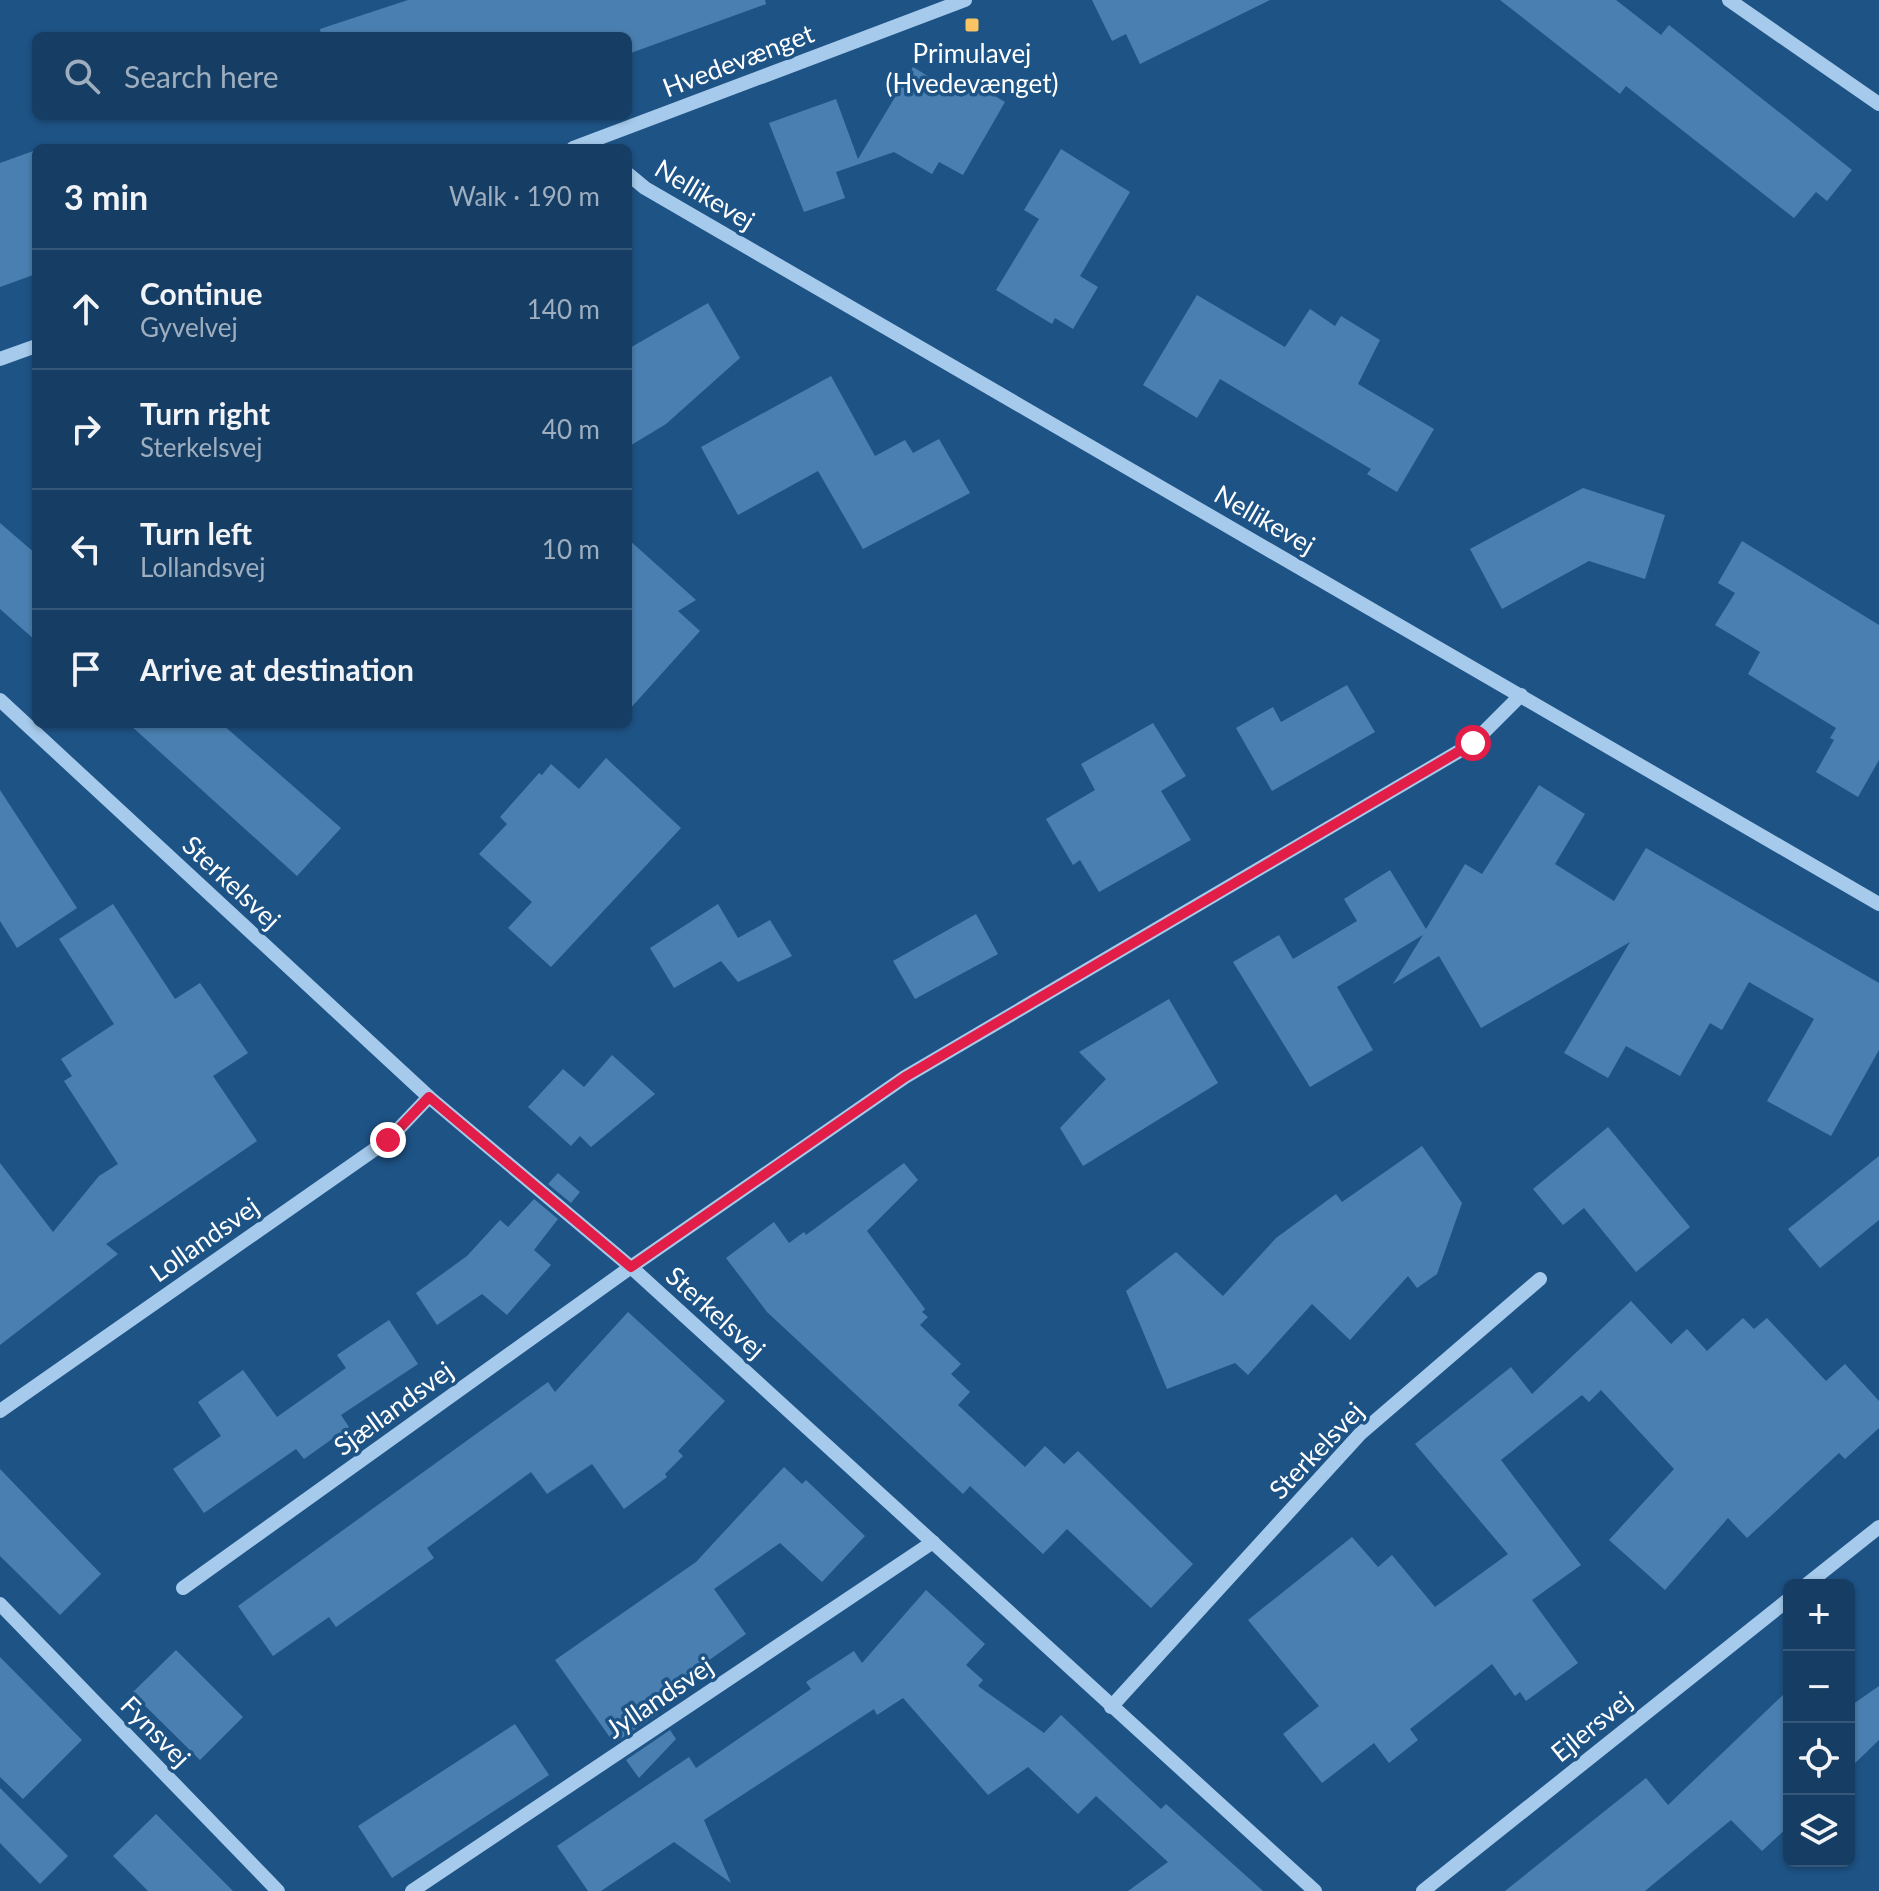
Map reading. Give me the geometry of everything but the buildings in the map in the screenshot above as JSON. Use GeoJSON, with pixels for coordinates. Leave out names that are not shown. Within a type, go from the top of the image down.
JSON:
{"type":"FeatureCollection","features":[{"type":"Feature","properties":{"kind":"street","name":"Hvedevænget"},"geometry":{"type":"LineString","coordinates":[[595,144],[965,0]]}},
{"type":"Feature","properties":{"kind":"street"},"geometry":{"type":"LineString","coordinates":[[1729,0],[1879,104]]}},
{"type":"Feature","properties":{"kind":"street","name":"Nellikevej"},"geometry":{"type":"LineString","coordinates":[[632,177],[645,188],[1879,904]]}},
{"type":"Feature","properties":{"kind":"street"},"geometry":{"type":"LineString","coordinates":[[0,359],[32,347]]}},
{"type":"Feature","properties":{"kind":"street","name":"Sjællandsvej"},"geometry":{"type":"LineString","coordinates":[[183,1588],[631,1267],[905,1077],[1473,743],[1521,695]]}},
{"type":"Feature","properties":{"kind":"street","name":"Sterkelsvej"},"geometry":{"type":"LineString","coordinates":[[0,700],[429,1097],[631,1267],[1315,1891]]}},
{"type":"Feature","properties":{"kind":"street","name":"Lollandsvej"},"geometry":{"type":"LineString","coordinates":[[0,1411],[388,1140],[429,1097]]}},
{"type":"Feature","properties":{"kind":"street","name":"Sterkelsvej"},"geometry":{"type":"LineString","coordinates":[[1111,1707],[1360,1434],[1540,1279]]}},
{"type":"Feature","properties":{"kind":"street"},"geometry":{"type":"LineString","coordinates":[[1814,1579],[1879,1527]]}},
{"type":"Feature","properties":{"kind":"street","name":"Jyllandsvej"},"geometry":{"type":"LineString","coordinates":[[412,1891],[933,1542]]}},
{"type":"Feature","properties":{"kind":"street","name":"Fynsvej"},"geometry":{"type":"LineString","coordinates":[[0,1604],[278,1891]]}},
{"type":"Feature","properties":{"kind":"street","name":"Ejlersvej"},"geometry":{"type":"LineString","coordinates":[[1423,1891],[1783,1604]]}},
{"type":"Feature","properties":{"kind":"place","name":"Primulavej (Hvedevænget)"},"geometry":{"type":"Point","coordinates":[972,25]}},
{"type":"Feature","properties":{"kind":"route"},"geometry":{"type":"LineString","coordinates":[[388,1140],[429,1097],[631,1267],[905,1077],[1473,743]]}}]}
